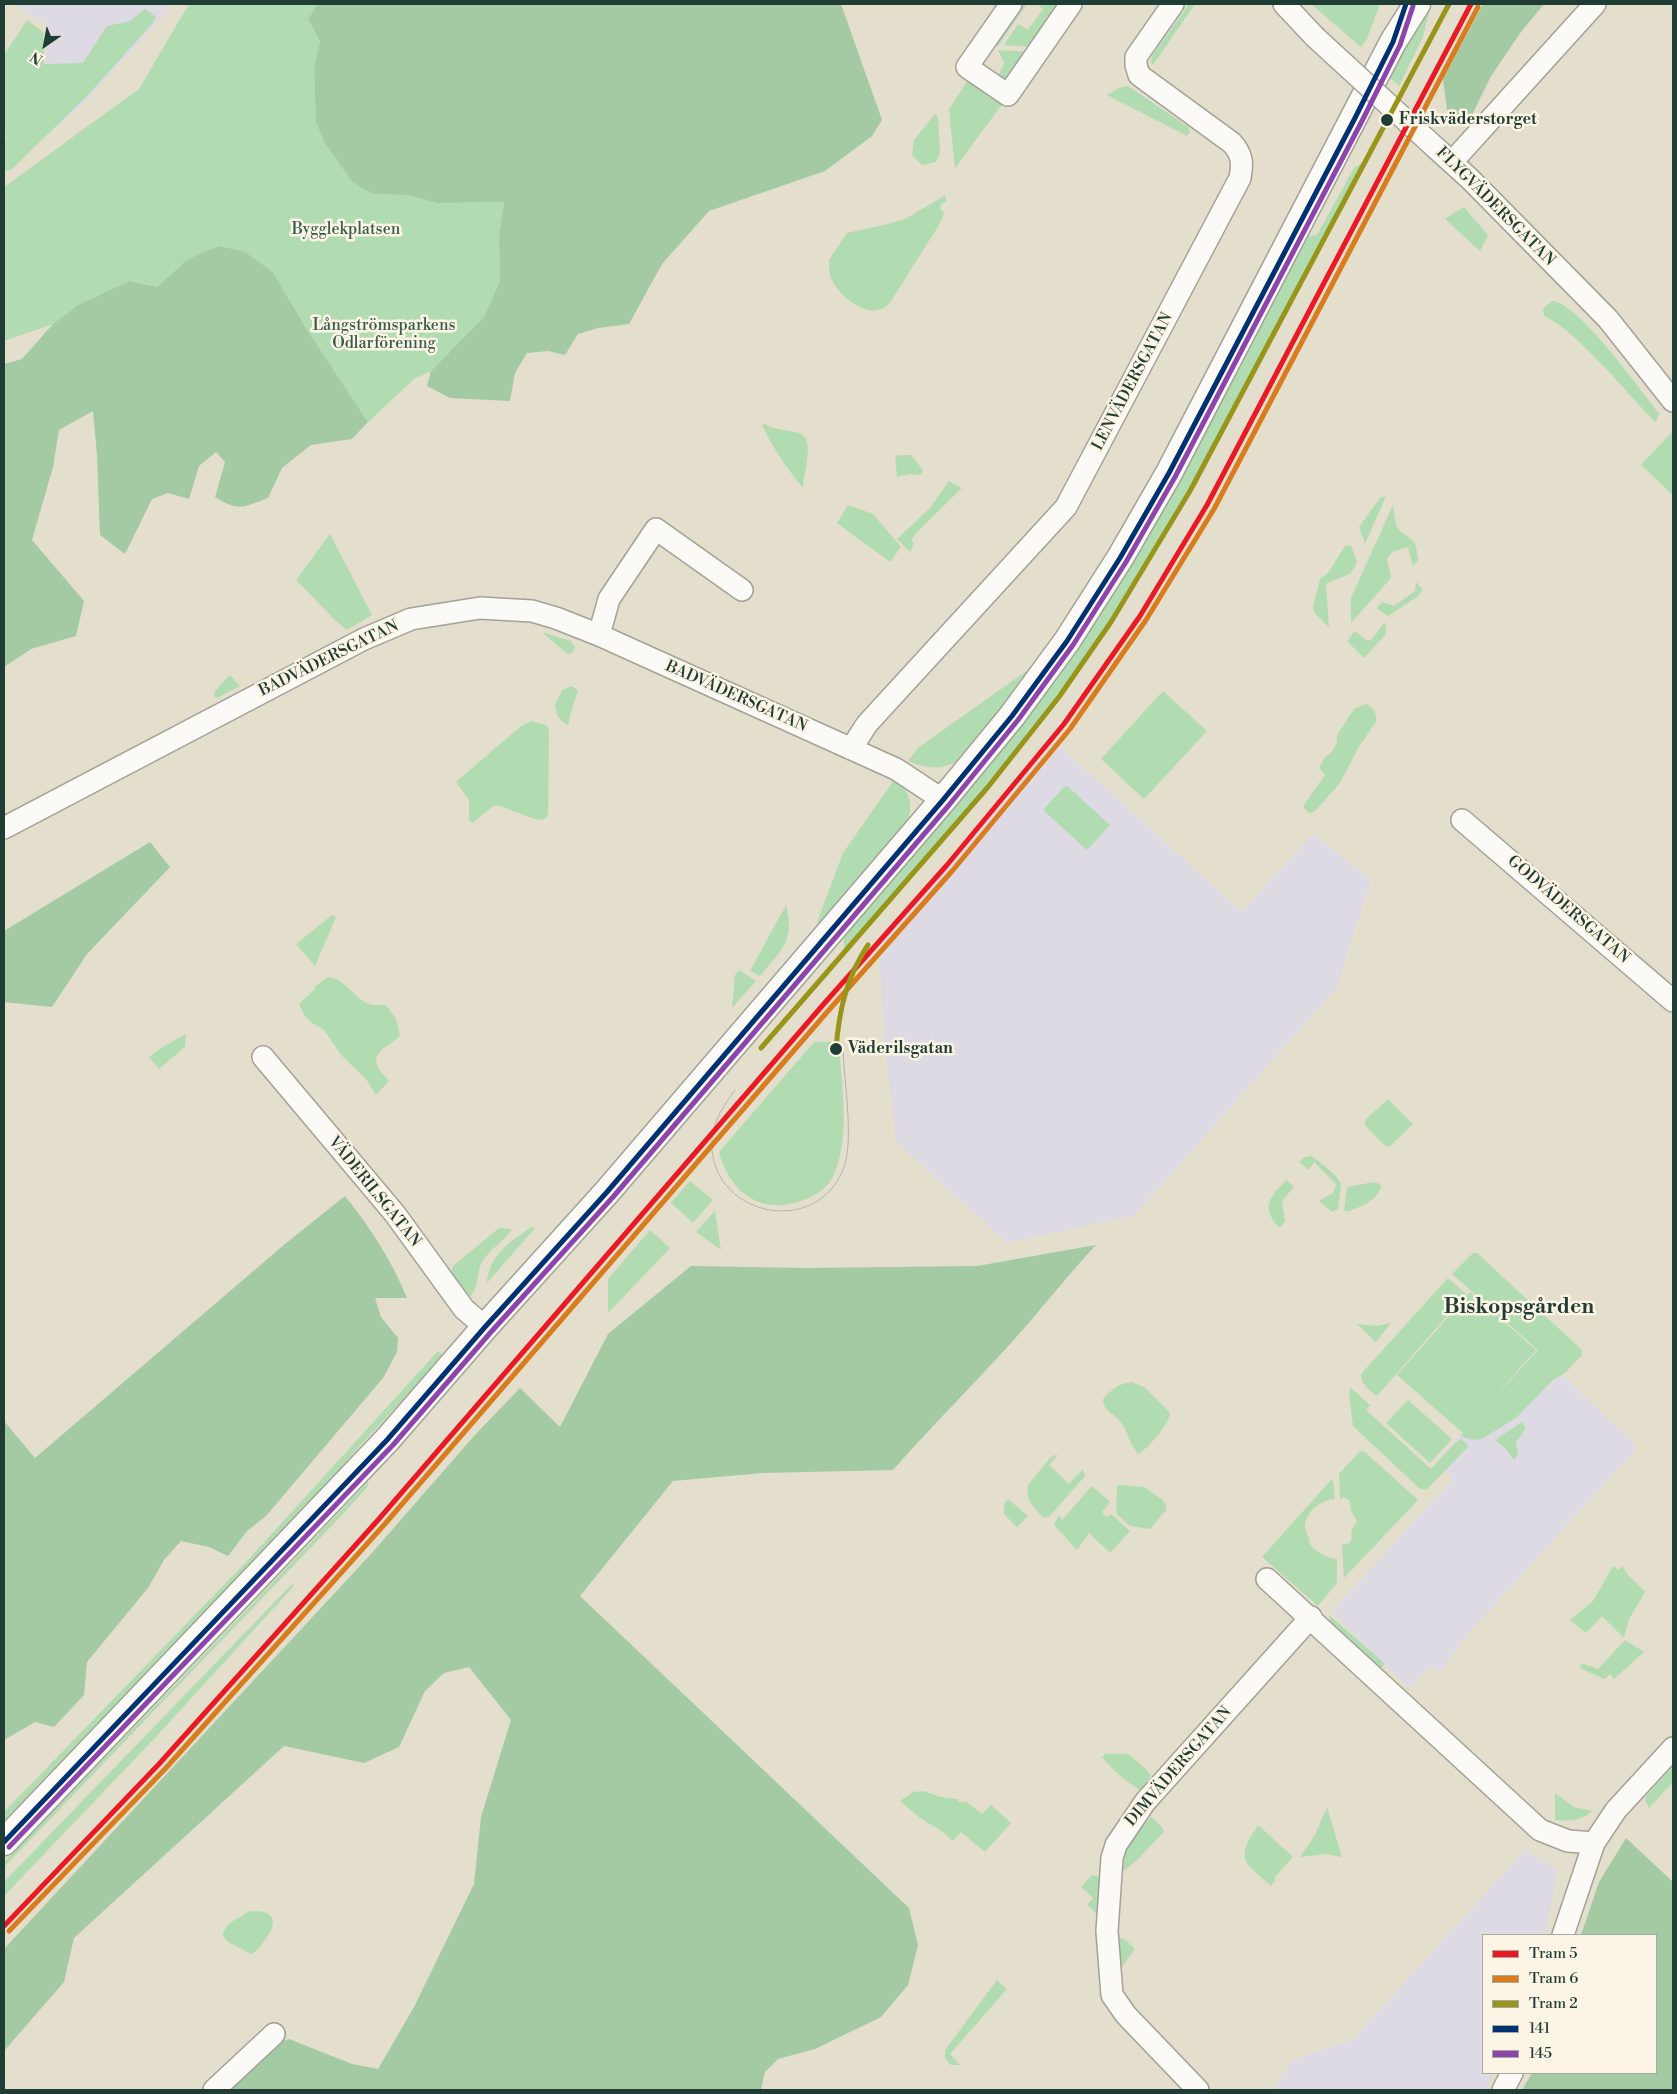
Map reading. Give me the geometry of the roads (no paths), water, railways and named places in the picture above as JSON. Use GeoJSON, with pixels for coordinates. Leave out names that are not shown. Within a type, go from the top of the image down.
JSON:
{"type":"FeatureCollection","features":[{"type":"Feature","properties":{"kind":"street"},"geometry":{"type":"LineString","coordinates":[[1011,4],[967,67],[1008,95],[1070,4]]}},
{"type":"Feature","properties":{"kind":"street","name":"LENVÄDERSGATAN"},"geometry":{"type":"LineString","coordinates":[[851,749],[867,724],[1066,507],[1240,178],[1243,166],[1241,154],[1232,142],[1139,76],[1136,57],[1173,4]]}},
{"type":"Feature","properties":{"kind":"street","name":"FLYGVÄDERSGATAN"},"geometry":{"type":"LineString","coordinates":[[1284,4],[1315,37],[1445,156],[1608,319],[1673,401]]}},
{"type":"Feature","properties":{"kind":"street"},"geometry":{"type":"LineString","coordinates":[[1393,42],[1406,4]]}},
{"type":"Feature","properties":{"kind":"street"},"geometry":{"type":"LineString","coordinates":[[4,1842],[387,1440],[485,1327],[607,1192],[943,800],[1012,716],[1067,641],[1120,558],[1169,473],[1393,42],[1417,4]]}},
{"type":"Feature","properties":{"kind":"street"},"geometry":{"type":"LineString","coordinates":[[1445,156],[1595,4]]}},
{"type":"Feature","properties":{"kind":"street"},"geometry":{"type":"LineString","coordinates":[[599,635],[609,599],[656,529],[742,590]]}},
{"type":"Feature","properties":{"kind":"street","name":"BADVÄDERSGATAN"},"geometry":{"type":"LineString","coordinates":[[4,828],[364,639],[410,619],[480,608],[532,611],[556,618],[599,635],[896,769],[943,800]]}},
{"type":"Feature","properties":{"kind":"street","name":"GODVÄDERSGATAN"},"geometry":{"type":"LineString","coordinates":[[1462,820],[1673,1001]]}},
{"type":"Feature","properties":{"kind":"street","name":"VÄDERILSGATAN"},"geometry":{"type":"LineString","coordinates":[[263,1057],[394,1214],[464,1309],[485,1327]]}},
{"type":"Feature","properties":{"kind":"street"},"geometry":{"type":"LineString","coordinates":[[1267,1579],[1311,1617],[1540,1830],[1568,1841],[1594,1843]]}},
{"type":"Feature","properties":{"kind":"street","name":"DIMVÄDERSGATAN"},"geometry":{"type":"LineString","coordinates":[[1198,2090],[1126,2015],[1112,1995],[1107,1931],[1112,1858],[1116,1844],[1145,1802],[1311,1617]]}},
{"type":"Feature","properties":{"kind":"street"},"geometry":{"type":"LineString","coordinates":[[1563,1934],[1594,1843],[1616,1810],[1673,1748]]}},
{"type":"Feature","properties":{"kind":"street"},"geometry":{"type":"LineString","coordinates":[[214,2090],[274,2034]]}},
{"type":"Feature","properties":{"kind":"street"},"geometry":{"type":"LineString","coordinates":[[1503,2090],[1511,2074]]}},
{"type":"Feature","properties":{"kind":"tram line","name":"2"},"geometry":{"type":"LineString","coordinates":[[761,1048],[988,787],[1059,697],[1111,622],[1190,491],[1449,4]]}},
{"type":"Feature","properties":{"kind":"tram line","name":"5"},"geometry":{"type":"LineString","coordinates":[[4,1926],[159,1764],[378,1520],[822,1006],[947,865],[1064,724],[1140,616],[1207,505],[1471,4]]}},
{"type":"Feature","properties":{"kind":"tram line","name":"6"},"geometry":{"type":"LineString","coordinates":[[9,1931],[165,1769],[384,1525],[828,1011],[953,870],[1070,729],[1146,620],[1214,509],[1478,7]]}},
{"type":"Feature","properties":{"kind":"tram line","name":"2"},"geometry":{"type":"LineString","coordinates":[[836,1049],[839,1021],[845,995],[854,970],[868,945]]}},
{"type":"Feature","properties":{"kind":"tram line"},"geometry":{"type":"LineString","coordinates":[[735,1090],[718,1118],[712,1138],[715,1164],[726,1185],[744,1201],[766,1209],[789,1211],[811,1205],[830,1190],[844,1167],[847,1155],[848,1110],[843,1050]]}},
{"type":"Feature","properties":{"kind":"place","name":"Friskväderstorget"},"geometry":{"type":"Point","coordinates":[1387,120]}},
{"type":"Feature","properties":{"kind":"place","name":"Väderilsgatan"},"geometry":{"type":"Point","coordinates":[836,1049]}},
{"type":"Feature","properties":{"kind":"district","name":"Biskopsgården"},"geometry":{"type":"Point","coordinates":[1519,1308]}},
{"type":"Feature","properties":{"kind":"park label","name":"Bygglekplatsen"},"geometry":{"type":"Point","coordinates":[346,230]}},
{"type":"Feature","properties":{"kind":"park label","name":"Långströmsparkens Odlarförening"},"geometry":{"type":"Point","coordinates":[384,335]}}]}
